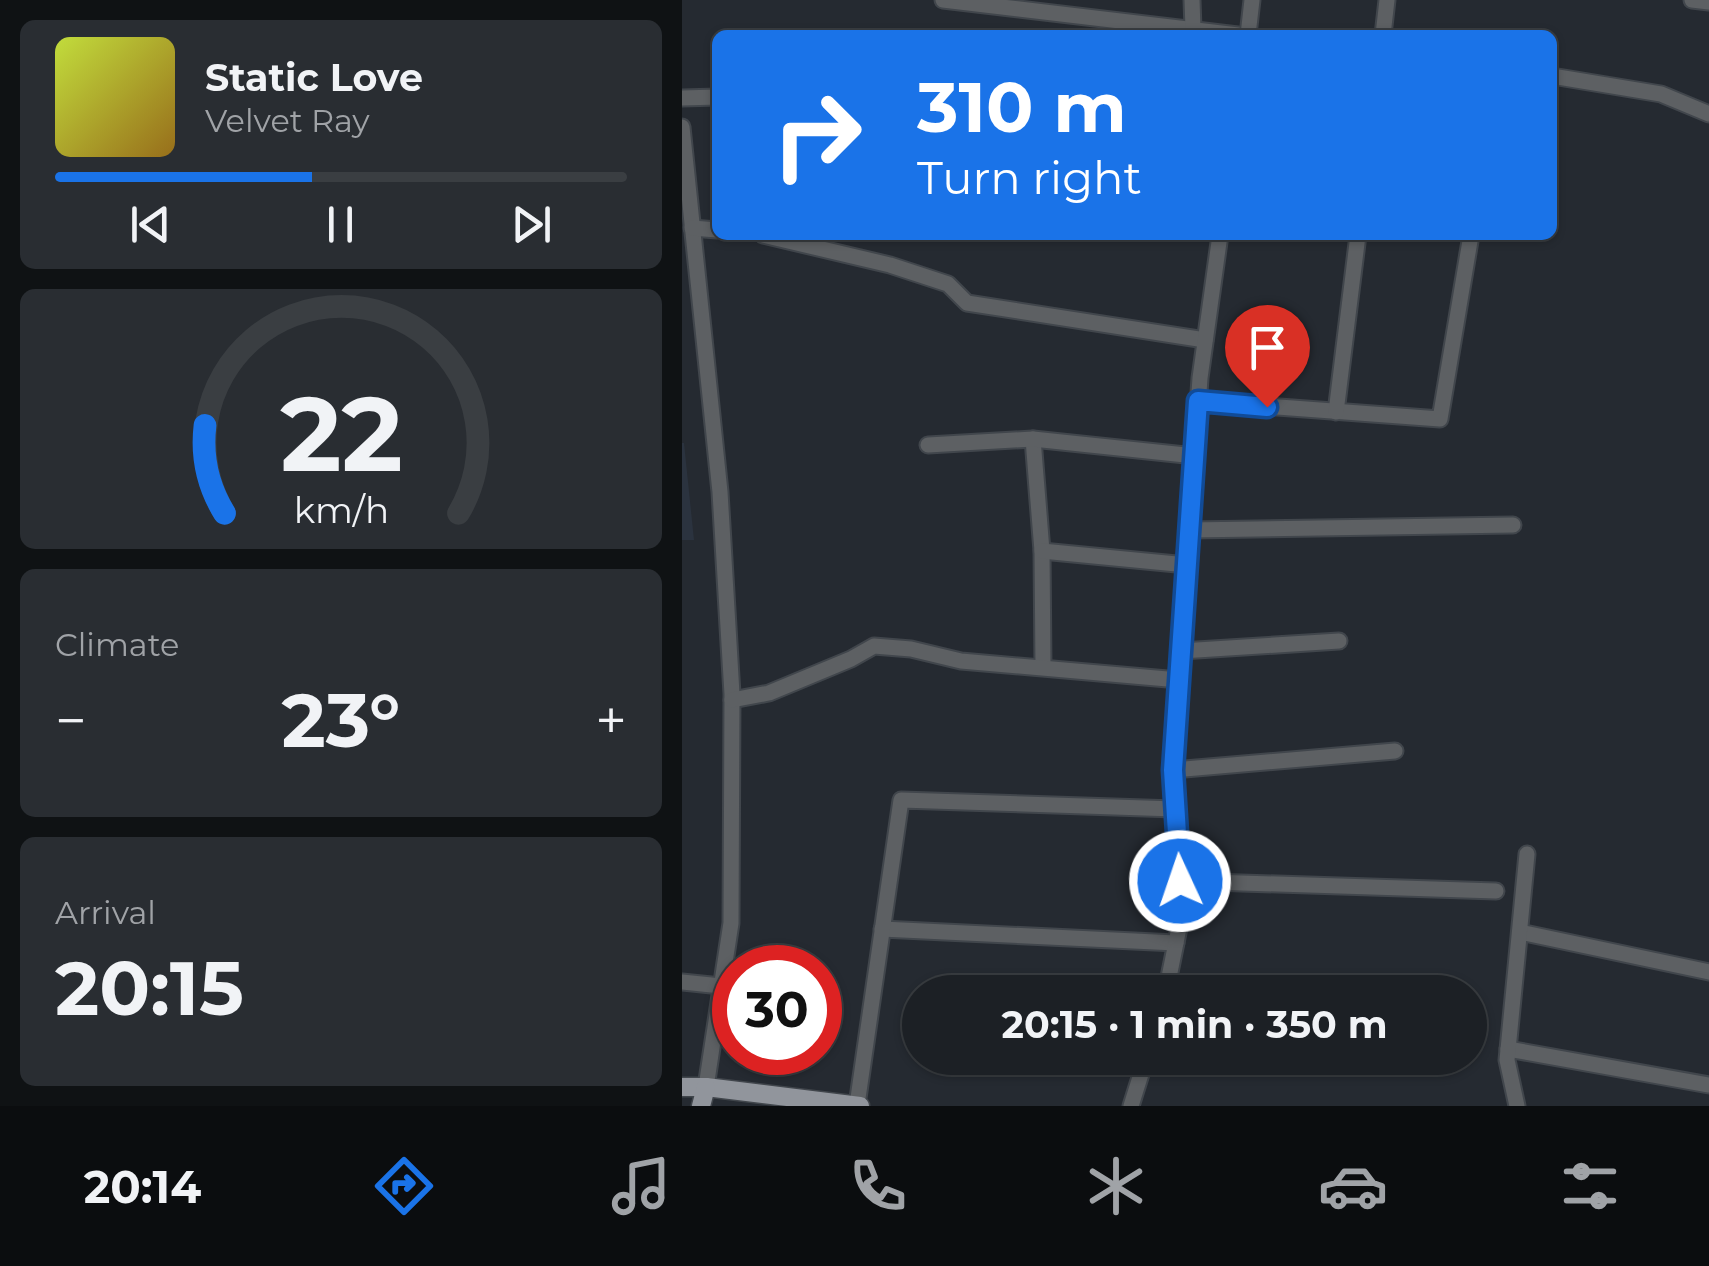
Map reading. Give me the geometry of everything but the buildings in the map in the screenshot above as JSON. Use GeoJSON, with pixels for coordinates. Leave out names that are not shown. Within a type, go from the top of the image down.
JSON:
{"type":"FeatureCollection","features":[{"type":"Feature","properties":{"kind":"main road"},"geometry":{"type":"LineString","coordinates":[[682,1087],[706,1086],[859,1106]]}},
{"type":"Feature","properties":{"kind":"main road"},"geometry":{"type":"LineString","coordinates":[[701,1106],[706,1086]]}},
{"type":"Feature","properties":{"kind":"street"},"geometry":{"type":"LineString","coordinates":[[943,0],[1200,30]]}},
{"type":"Feature","properties":{"kind":"street"},"geometry":{"type":"LineString","coordinates":[[1192,0],[1193,29]]}},
{"type":"Feature","properties":{"kind":"street"},"geometry":{"type":"LineString","coordinates":[[1249,30],[1252,0]]}},
{"type":"Feature","properties":{"kind":"street"},"geometry":{"type":"LineString","coordinates":[[1384,30],[1387,0]]}},
{"type":"Feature","properties":{"kind":"street"},"geometry":{"type":"LineString","coordinates":[[1692,0],[1708,2]]}},
{"type":"Feature","properties":{"kind":"street"},"geometry":{"type":"LineString","coordinates":[[1557,77],[1661,94],[1708,114]]}},
{"type":"Feature","properties":{"kind":"street"},"geometry":{"type":"LineString","coordinates":[[682,98],[712,96]]}},
{"type":"Feature","properties":{"kind":"street"},"geometry":{"type":"LineString","coordinates":[[682,126],[720,492],[732,700],[727,945]]}},
{"type":"Feature","properties":{"kind":"street"},"geometry":{"type":"LineString","coordinates":[[692,228],[712,230]]}},
{"type":"Feature","properties":{"kind":"street"},"geometry":{"type":"LineString","coordinates":[[784,240],[890,265],[948,284],[967,303],[1206,340]]}},
{"type":"Feature","properties":{"kind":"street"},"geometry":{"type":"LineString","coordinates":[[1169,975],[1182,912],[1173,770],[1198,401],[1219,240]]}},
{"type":"Feature","properties":{"kind":"street"},"geometry":{"type":"LineString","coordinates":[[1336,412],[1357,240]]}},
{"type":"Feature","properties":{"kind":"street"},"geometry":{"type":"LineString","coordinates":[[1198,401],[1440,419],[1469,240]]}},
{"type":"Feature","properties":{"kind":"street"},"geometry":{"type":"LineString","coordinates":[[1033,439],[1042,551],[1044,667]]}},
{"type":"Feature","properties":{"kind":"street"},"geometry":{"type":"LineString","coordinates":[[928,445],[1033,439],[1195,456]]}},
{"type":"Feature","properties":{"kind":"street"},"geometry":{"type":"LineString","coordinates":[[1190,530],[1513,526]]}},
{"type":"Feature","properties":{"kind":"street"},"geometry":{"type":"LineString","coordinates":[[1042,551],[1187,564]]}},
{"type":"Feature","properties":{"kind":"street"},"geometry":{"type":"LineString","coordinates":[[1182,651],[1339,642]]}},
{"type":"Feature","properties":{"kind":"street"},"geometry":{"type":"LineString","coordinates":[[732,700],[769,692],[874,646],[962,661],[1180,680]]}},
{"type":"Feature","properties":{"kind":"street"},"geometry":{"type":"LineString","coordinates":[[1173,770],[1395,751]]}},
{"type":"Feature","properties":{"kind":"street"},"geometry":{"type":"LineString","coordinates":[[859,1106],[901,800],[1176,808]]}},
{"type":"Feature","properties":{"kind":"street"},"geometry":{"type":"LineString","coordinates":[[1517,1106],[1507,1060],[1527,854]]}},
{"type":"Feature","properties":{"kind":"street"},"geometry":{"type":"LineString","coordinates":[[1180,881],[1496,891]]}},
{"type":"Feature","properties":{"kind":"street"},"geometry":{"type":"LineString","coordinates":[[882,929],[1176,943]]}},
{"type":"Feature","properties":{"kind":"street"},"geometry":{"type":"LineString","coordinates":[[1520,932],[1708,972]]}},
{"type":"Feature","properties":{"kind":"street"},"geometry":{"type":"LineString","coordinates":[[682,982],[712,985]]}},
{"type":"Feature","properties":{"kind":"street"},"geometry":{"type":"LineString","coordinates":[[706,1086],[712,1046]]}},
{"type":"Feature","properties":{"kind":"street"},"geometry":{"type":"LineString","coordinates":[[1508,1049],[1708,1085]]}},
{"type":"Feature","properties":{"kind":"street"},"geometry":{"type":"LineString","coordinates":[[1131,1106],[1141,1075]]}},
{"type":"Feature","properties":{"kind":"shaded area"},"geometry":{"type":"Polygon","coordinates":[[[684,443],[694,540],[682,540],[684,443]]]}},
{"type":"Feature","properties":{"kind":"route"},"geometry":{"type":"LineString","coordinates":[[1180,881],[1173,770],[1198,401],[1267,407]]}}]}
